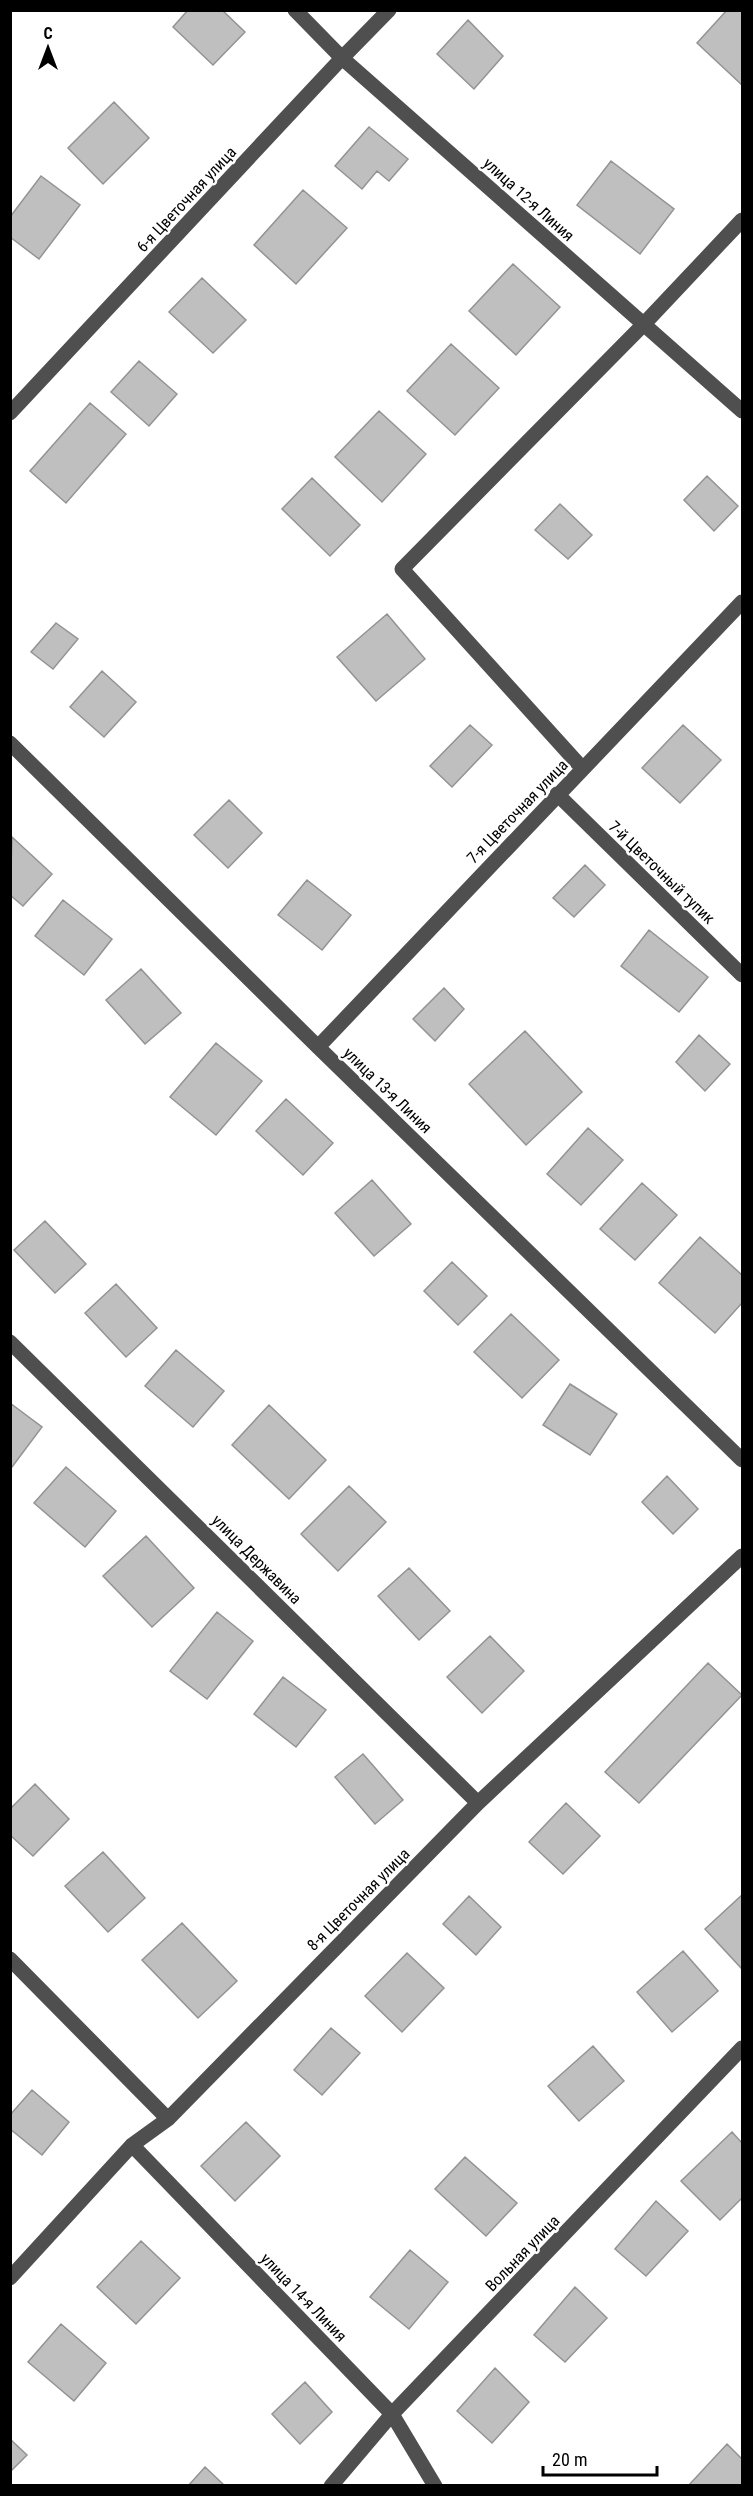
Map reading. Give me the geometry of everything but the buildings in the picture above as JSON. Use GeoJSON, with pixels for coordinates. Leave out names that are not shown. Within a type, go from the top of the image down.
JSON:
{"type":"FeatureCollection","features":[{"type":"Feature","properties":{"kind":"lane","name":"улица 12-я Линия"},"geometry":{"type":"LineString","coordinates":[[295,10],[342,58],[742,411]]}},
{"type":"Feature","properties":{"kind":"lane","name":"6-я Цветочная улица"},"geometry":{"type":"LineString","coordinates":[[10,413],[389,10]]}},
{"type":"Feature","properties":{"kind":"lane"},"geometry":{"type":"LineString","coordinates":[[583,769],[402,569],[643,325],[742,220]]}},
{"type":"Feature","properties":{"kind":"lane","name":"7-я Цветочная улица"},"geometry":{"type":"LineString","coordinates":[[318,1047],[742,602]]}},
{"type":"Feature","properties":{"kind":"lane","name":"улица 13-я Линия"},"geometry":{"type":"LineString","coordinates":[[10,743],[742,1460]]}},
{"type":"Feature","properties":{"kind":"lane","name":"7-й Цветочный тупик"},"geometry":{"type":"LineString","coordinates":[[557,794],[742,975]]}},
{"type":"Feature","properties":{"kind":"lane","name":"улица Державина"},"geometry":{"type":"LineString","coordinates":[[10,1342],[478,1803]]}},
{"type":"Feature","properties":{"kind":"lane","name":"8-я Цветочная улица"},"geometry":{"type":"LineString","coordinates":[[10,2278],[132,2145],[168,2119],[478,1803],[742,1556]]}},
{"type":"Feature","properties":{"kind":"lane"},"geometry":{"type":"LineString","coordinates":[[10,1959],[168,2119]]}},
{"type":"Feature","properties":{"kind":"lane","name":"Вольная улица"},"geometry":{"type":"LineString","coordinates":[[330,2486],[392,2414],[742,2048]]}},
{"type":"Feature","properties":{"kind":"lane","name":"улица 14-я Линия"},"geometry":{"type":"LineString","coordinates":[[132,2145],[392,2414],[435,2486]]}}]}
